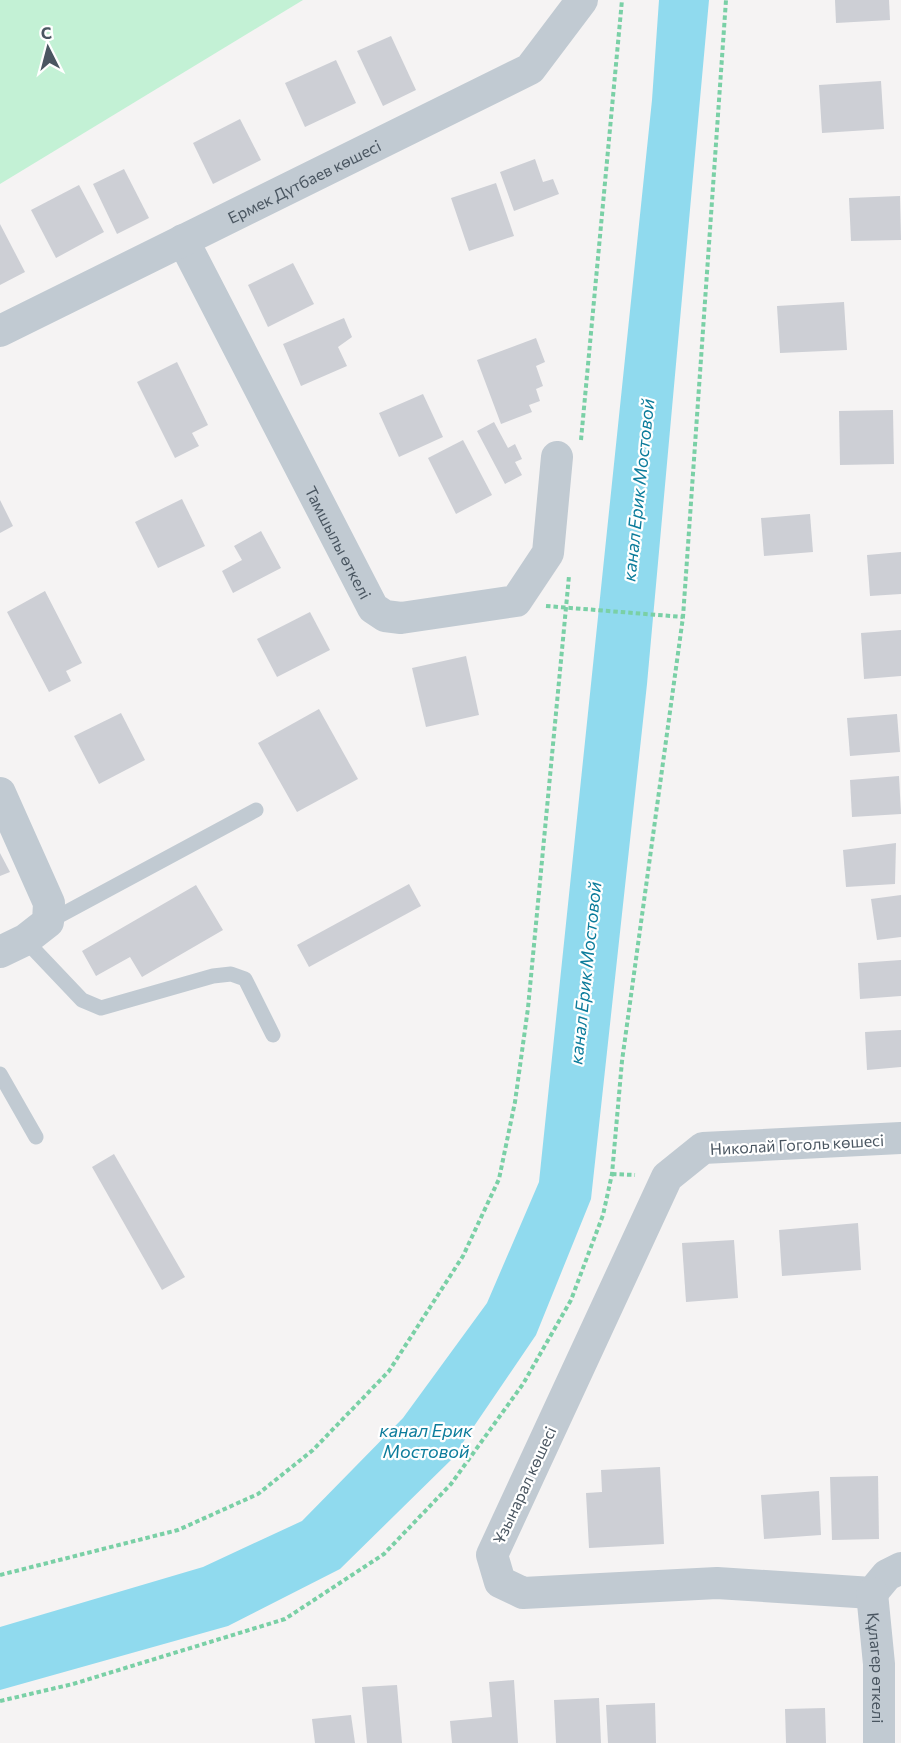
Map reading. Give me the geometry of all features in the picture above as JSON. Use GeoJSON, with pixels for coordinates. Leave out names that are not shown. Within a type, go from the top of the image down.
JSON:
{"type":"FeatureCollection","features":[{"type":"Feature","properties":{"kind":"street","name":"Ермек Дүтбаев көшесi"},"geometry":{"type":"LineString","coordinates":[[0,331],[530,69],[582,0]]}},
{"type":"Feature","properties":{"kind":"street","name":"Тамшылы өткелі"},"geometry":{"type":"LineString","coordinates":[[183,240],[374,608],[385,616],[401,618],[516,601],[548,553],[569,451]]}},
{"type":"Feature","properties":{"kind":"street"},"geometry":{"type":"LineString","coordinates":[[0,793],[49,903],[24,938]]}},
{"type":"Feature","properties":{"kind":"street","name":"Николай Гоголь көшесі"},"geometry":{"type":"LineString","coordinates":[[667,1177],[703,1148],[901,1138]]}},
{"type":"Feature","properties":{"kind":"street","name":"Ұзынарал көшесі"},"geometry":{"type":"LineString","coordinates":[[667,1177],[492,1555],[500,1582],[523,1593],[717,1583],[872,1593]]}},
{"type":"Feature","properties":{"kind":"street"},"geometry":{"type":"LineString","coordinates":[[872,1593],[886,1575],[901,1568]]}},
{"type":"Feature","properties":{"kind":"street","name":"Құлагер өткелі"},"geometry":{"type":"LineString","coordinates":[[872,1593],[879,1664],[879,1743]]}},
{"type":"Feature","properties":{"kind":"lane"},"geometry":{"type":"LineString","coordinates":[[256,810],[24,938],[82,1000],[101,1008],[213,976],[231,974],[245,979],[273,1035]]}},
{"type":"Feature","properties":{"kind":"lane"},"geometry":{"type":"LineString","coordinates":[[0,1074],[36,1137]]}},
{"type":"Feature","properties":{"kind":"path"},"geometry":{"type":"LineString","coordinates":[[569,451],[622,0]]}},
{"type":"Feature","properties":{"kind":"path"},"geometry":{"type":"LineString","coordinates":[[0,1701],[73,1684],[285,1619],[384,1554],[452,1484],[522,1384],[571,1300],[603,1215],[612,1174],[622,1061],[683,617],[726,0]]}},
{"type":"Feature","properties":{"kind":"path"},"geometry":{"type":"LineString","coordinates":[[0,1575],[178,1530],[258,1494],[314,1450],[389,1371],[463,1257],[499,1179],[515,1102],[529,996],[569,574]]}},
{"type":"Feature","properties":{"kind":"path"},"geometry":{"type":"LineString","coordinates":[[576,610],[683,617]]}},
{"type":"Feature","properties":{"kind":"green space"},"geometry":{"type":"Polygon","coordinates":[[[0,0],[303,0],[0,184],[0,0]]]}},
{"type":"Feature","properties":{"kind":"water","name":"канал Ерик Мостовой"},"geometry":{"type":"Polygon","coordinates":[[[659,0],[709,0],[647,684],[591,1199],[536,1335],[451,1460],[340,1569],[228,1626],[0,1690],[0,1627],[203,1567],[302,1521],[403,1418],[487,1303],[539,1182],[652,100],[659,0]]]}},
{"type":"Feature","properties":{"kind":"building"},"geometry":{"type":"Polygon","coordinates":[[[835,0],[889,0],[890,20],[836,23],[835,0]]]}},
{"type":"Feature","properties":{"kind":"building"},"geometry":{"type":"Polygon","coordinates":[[[391,36],[416,90],[383,106],[357,51],[391,36]]]}},
{"type":"Feature","properties":{"kind":"building"},"geometry":{"type":"Polygon","coordinates":[[[336,60],[356,103],[305,127],[285,83],[336,60]]]}},
{"type":"Feature","properties":{"kind":"building"},"geometry":{"type":"Polygon","coordinates":[[[881,81],[884,129],[822,133],[819,85],[881,81]]]}},
{"type":"Feature","properties":{"kind":"building"},"geometry":{"type":"Polygon","coordinates":[[[240,119],[261,160],[213,184],[193,143],[240,119]]]}},
{"type":"Feature","properties":{"kind":"building"},"geometry":{"type":"Polygon","coordinates":[[[535,159],[543,182],[553,179],[559,194],[514,211],[500,172],[535,159]]]}},
{"type":"Feature","properties":{"kind":"building"},"geometry":{"type":"Polygon","coordinates":[[[124,169],[149,218],[117,234],[93,184],[124,169]]]}},
{"type":"Feature","properties":{"kind":"building"},"geometry":{"type":"Polygon","coordinates":[[[496,183],[514,236],[469,251],[451,198],[496,183]]]}},
{"type":"Feature","properties":{"kind":"building"},"geometry":{"type":"Polygon","coordinates":[[[79,185],[104,232],[56,258],[31,210],[79,185]]]}},
{"type":"Feature","properties":{"kind":"building"},"geometry":{"type":"Polygon","coordinates":[[[900,196],[901,240],[851,241],[849,198],[900,196]]]}},
{"type":"Feature","properties":{"kind":"building"},"geometry":{"type":"Polygon","coordinates":[[[0,224],[25,272],[0,285],[0,224]]]}},
{"type":"Feature","properties":{"kind":"building"},"geometry":{"type":"Polygon","coordinates":[[[293,263],[314,304],[268,327],[248,285],[293,263]]]}},
{"type":"Feature","properties":{"kind":"building"},"geometry":{"type":"Polygon","coordinates":[[[844,302],[847,350],[780,353],[777,306],[844,302]]]}},
{"type":"Feature","properties":{"kind":"building"},"geometry":{"type":"Polygon","coordinates":[[[344,318],[352,337],[338,347],[347,366],[301,386],[283,344],[344,318]]]}},
{"type":"Feature","properties":{"kind":"building"},"geometry":{"type":"Polygon","coordinates":[[[536,338],[545,362],[536,366],[543,386],[536,389],[540,401],[529,405],[532,412],[501,424],[477,360],[536,338]]]}},
{"type":"Feature","properties":{"kind":"building"},"geometry":{"type":"Polygon","coordinates":[[[177,362],[208,425],[192,433],[199,446],[175,458],[137,382],[177,362]]]}},
{"type":"Feature","properties":{"kind":"building"},"geometry":{"type":"Polygon","coordinates":[[[423,394],[443,437],[399,457],[379,413],[423,394]]]}},
{"type":"Feature","properties":{"kind":"building"},"geometry":{"type":"Polygon","coordinates":[[[893,410],[894,464],[840,465],[839,411],[893,410]]]}},
{"type":"Feature","properties":{"kind":"building"},"geometry":{"type":"Polygon","coordinates":[[[494,422],[508,448],[515,444],[522,459],[515,462],[522,475],[505,484],[477,431],[494,422]]]}},
{"type":"Feature","properties":{"kind":"building"},"geometry":{"type":"Polygon","coordinates":[[[463,440],[492,495],[456,514],[428,458],[463,440]]]}},
{"type":"Feature","properties":{"kind":"building"},"geometry":{"type":"Polygon","coordinates":[[[182,499],[205,546],[158,568],[135,522],[182,499]]]}},
{"type":"Feature","properties":{"kind":"building"},"geometry":{"type":"Polygon","coordinates":[[[0,500],[13,526],[0,533],[0,500]]]}},
{"type":"Feature","properties":{"kind":"building"},"geometry":{"type":"Polygon","coordinates":[[[810,514],[813,552],[764,556],[761,518],[810,514]]]}},
{"type":"Feature","properties":{"kind":"building"},"geometry":{"type":"Polygon","coordinates":[[[261,531],[281,568],[233,593],[222,571],[242,560],[234,546],[261,531]]]}},
{"type":"Feature","properties":{"kind":"building"},"geometry":{"type":"Polygon","coordinates":[[[901,552],[901,594],[870,596],[867,555],[901,552]]]}},
{"type":"Feature","properties":{"kind":"building"},"geometry":{"type":"Polygon","coordinates":[[[45,591],[82,663],[66,671],[71,681],[49,692],[7,612],[45,591]]]}},
{"type":"Feature","properties":{"kind":"building"},"geometry":{"type":"Polygon","coordinates":[[[310,612],[330,650],[277,677],[257,639],[310,612]]]}},
{"type":"Feature","properties":{"kind":"building"},"geometry":{"type":"Polygon","coordinates":[[[901,630],[901,676],[864,679],[861,633],[901,630]]]}},
{"type":"Feature","properties":{"kind":"building"},"geometry":{"type":"Polygon","coordinates":[[[466,656],[479,715],[426,727],[412,668],[466,656]]]}},
{"type":"Feature","properties":{"kind":"building"},"geometry":{"type":"Polygon","coordinates":[[[319,709],[358,779],[297,812],[258,743],[319,709]]]}},
{"type":"Feature","properties":{"kind":"building"},"geometry":{"type":"Polygon","coordinates":[[[121,713],[145,760],[99,784],[74,736],[121,713]]]}},
{"type":"Feature","properties":{"kind":"building"},"geometry":{"type":"Polygon","coordinates":[[[897,714],[900,752],[850,756],[847,718],[897,714]]]}},
{"type":"Feature","properties":{"kind":"building"},"geometry":{"type":"Polygon","coordinates":[[[899,776],[901,814],[852,817],[850,780],[899,776]]]}},
{"type":"Feature","properties":{"kind":"building"},"geometry":{"type":"Polygon","coordinates":[[[896,843],[895,884],[846,887],[843,850],[896,843]]]}},
{"type":"Feature","properties":{"kind":"building"},"geometry":{"type":"Polygon","coordinates":[[[0,853],[10,872],[0,876],[0,853]]]}},
{"type":"Feature","properties":{"kind":"building"},"geometry":{"type":"Polygon","coordinates":[[[409,884],[421,906],[309,967],[297,945],[409,884]]]}},
{"type":"Feature","properties":{"kind":"building"},"geometry":{"type":"Polygon","coordinates":[[[196,885],[223,930],[142,977],[130,957],[96,976],[82,951],[196,885]]]}},
{"type":"Feature","properties":{"kind":"building"},"geometry":{"type":"Polygon","coordinates":[[[901,895],[901,937],[877,940],[871,899],[901,895]]]}},
{"type":"Feature","properties":{"kind":"building"},"geometry":{"type":"Polygon","coordinates":[[[901,960],[901,996],[860,999],[858,963],[901,960]]]}},
{"type":"Feature","properties":{"kind":"building"},"geometry":{"type":"Polygon","coordinates":[[[901,1030],[901,1067],[867,1070],[865,1032],[901,1030]]]}},
{"type":"Feature","properties":{"kind":"building"},"geometry":{"type":"Polygon","coordinates":[[[114,1154],[185,1277],[162,1290],[92,1167],[114,1154]]]}},
{"type":"Feature","properties":{"kind":"building"},"geometry":{"type":"Polygon","coordinates":[[[858,1223],[861,1270],[782,1276],[779,1230],[858,1223]]]}},
{"type":"Feature","properties":{"kind":"building"},"geometry":{"type":"Polygon","coordinates":[[[734,1240],[738,1298],[686,1302],[682,1243],[734,1240]]]}},
{"type":"Feature","properties":{"kind":"building"},"geometry":{"type":"Polygon","coordinates":[[[660,1467],[664,1544],[589,1548],[586,1493],[602,1492],[601,1470],[660,1467]]]}},
{"type":"Feature","properties":{"kind":"building"},"geometry":{"type":"Polygon","coordinates":[[[878,1476],[879,1539],[832,1540],[830,1477],[878,1476]]]}},
{"type":"Feature","properties":{"kind":"building"},"geometry":{"type":"Polygon","coordinates":[[[819,1491],[821,1535],[764,1539],[761,1495],[819,1491]]]}},
{"type":"Feature","properties":{"kind":"building"},"geometry":{"type":"Polygon","coordinates":[[[514,1680],[518,1743],[452,1743],[450,1721],[492,1717],[489,1682],[514,1680]]]}},
{"type":"Feature","properties":{"kind":"building"},"geometry":{"type":"Polygon","coordinates":[[[397,1685],[402,1743],[367,1743],[362,1687],[397,1685]]]}},
{"type":"Feature","properties":{"kind":"building"},"geometry":{"type":"Polygon","coordinates":[[[599,1698],[601,1743],[556,1743],[554,1700],[599,1698]]]}},
{"type":"Feature","properties":{"kind":"building"},"geometry":{"type":"Polygon","coordinates":[[[655,1703],[656,1743],[608,1743],[606,1705],[655,1703]]]}},
{"type":"Feature","properties":{"kind":"building"},"geometry":{"type":"Polygon","coordinates":[[[825,1708],[826,1743],[786,1743],[785,1709],[825,1708]]]}},
{"type":"Feature","properties":{"kind":"building"},"geometry":{"type":"Polygon","coordinates":[[[351,1715],[355,1743],[315,1743],[312,1719],[351,1715]]]}}]}
